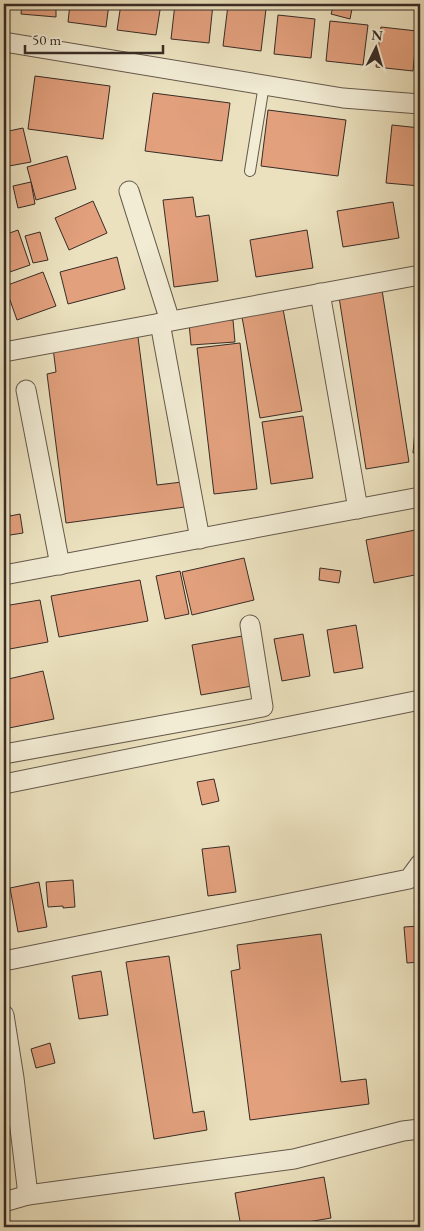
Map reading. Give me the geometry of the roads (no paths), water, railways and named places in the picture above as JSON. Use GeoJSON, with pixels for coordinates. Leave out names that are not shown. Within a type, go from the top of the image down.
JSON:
{"type":"FeatureCollection","features":[{"type":"Feature","properties":{"kind":"street"},"geometry":{"type":"LineString","coordinates":[[4,42],[343,98],[420,104]]}},
{"type":"Feature","properties":{"kind":"street"},"geometry":{"type":"LineString","coordinates":[[129,191],[165,322],[200,539]]}},
{"type":"Feature","properties":{"kind":"street"},"geometry":{"type":"LineString","coordinates":[[4,352],[420,275]]}},
{"type":"Feature","properties":{"kind":"street"},"geometry":{"type":"LineString","coordinates":[[320,293],[358,509]]}},
{"type":"Feature","properties":{"kind":"street"},"geometry":{"type":"LineString","coordinates":[[26,390],[60,565]]}},
{"type":"Feature","properties":{"kind":"street"},"geometry":{"type":"LineString","coordinates":[[4,575],[420,497]]}},
{"type":"Feature","properties":{"kind":"street"},"geometry":{"type":"LineString","coordinates":[[4,754],[263,706],[250,625]]}},
{"type":"Feature","properties":{"kind":"street"},"geometry":{"type":"LineString","coordinates":[[4,784],[420,700]]}},
{"type":"Feature","properties":{"kind":"street"},"geometry":{"type":"LineString","coordinates":[[4,961],[409,879],[420,864]]}},
{"type":"Feature","properties":{"kind":"street"},"geometry":{"type":"LineString","coordinates":[[4,1015],[14,1078],[28,1195]]}},
{"type":"Feature","properties":{"kind":"street"},"geometry":{"type":"LineString","coordinates":[[4,1202],[28,1195],[294,1158],[404,1131],[420,1129]]}},
{"type":"Feature","properties":{"kind":"lane"},"geometry":{"type":"LineString","coordinates":[[250,171],[264,84]]}}]}
